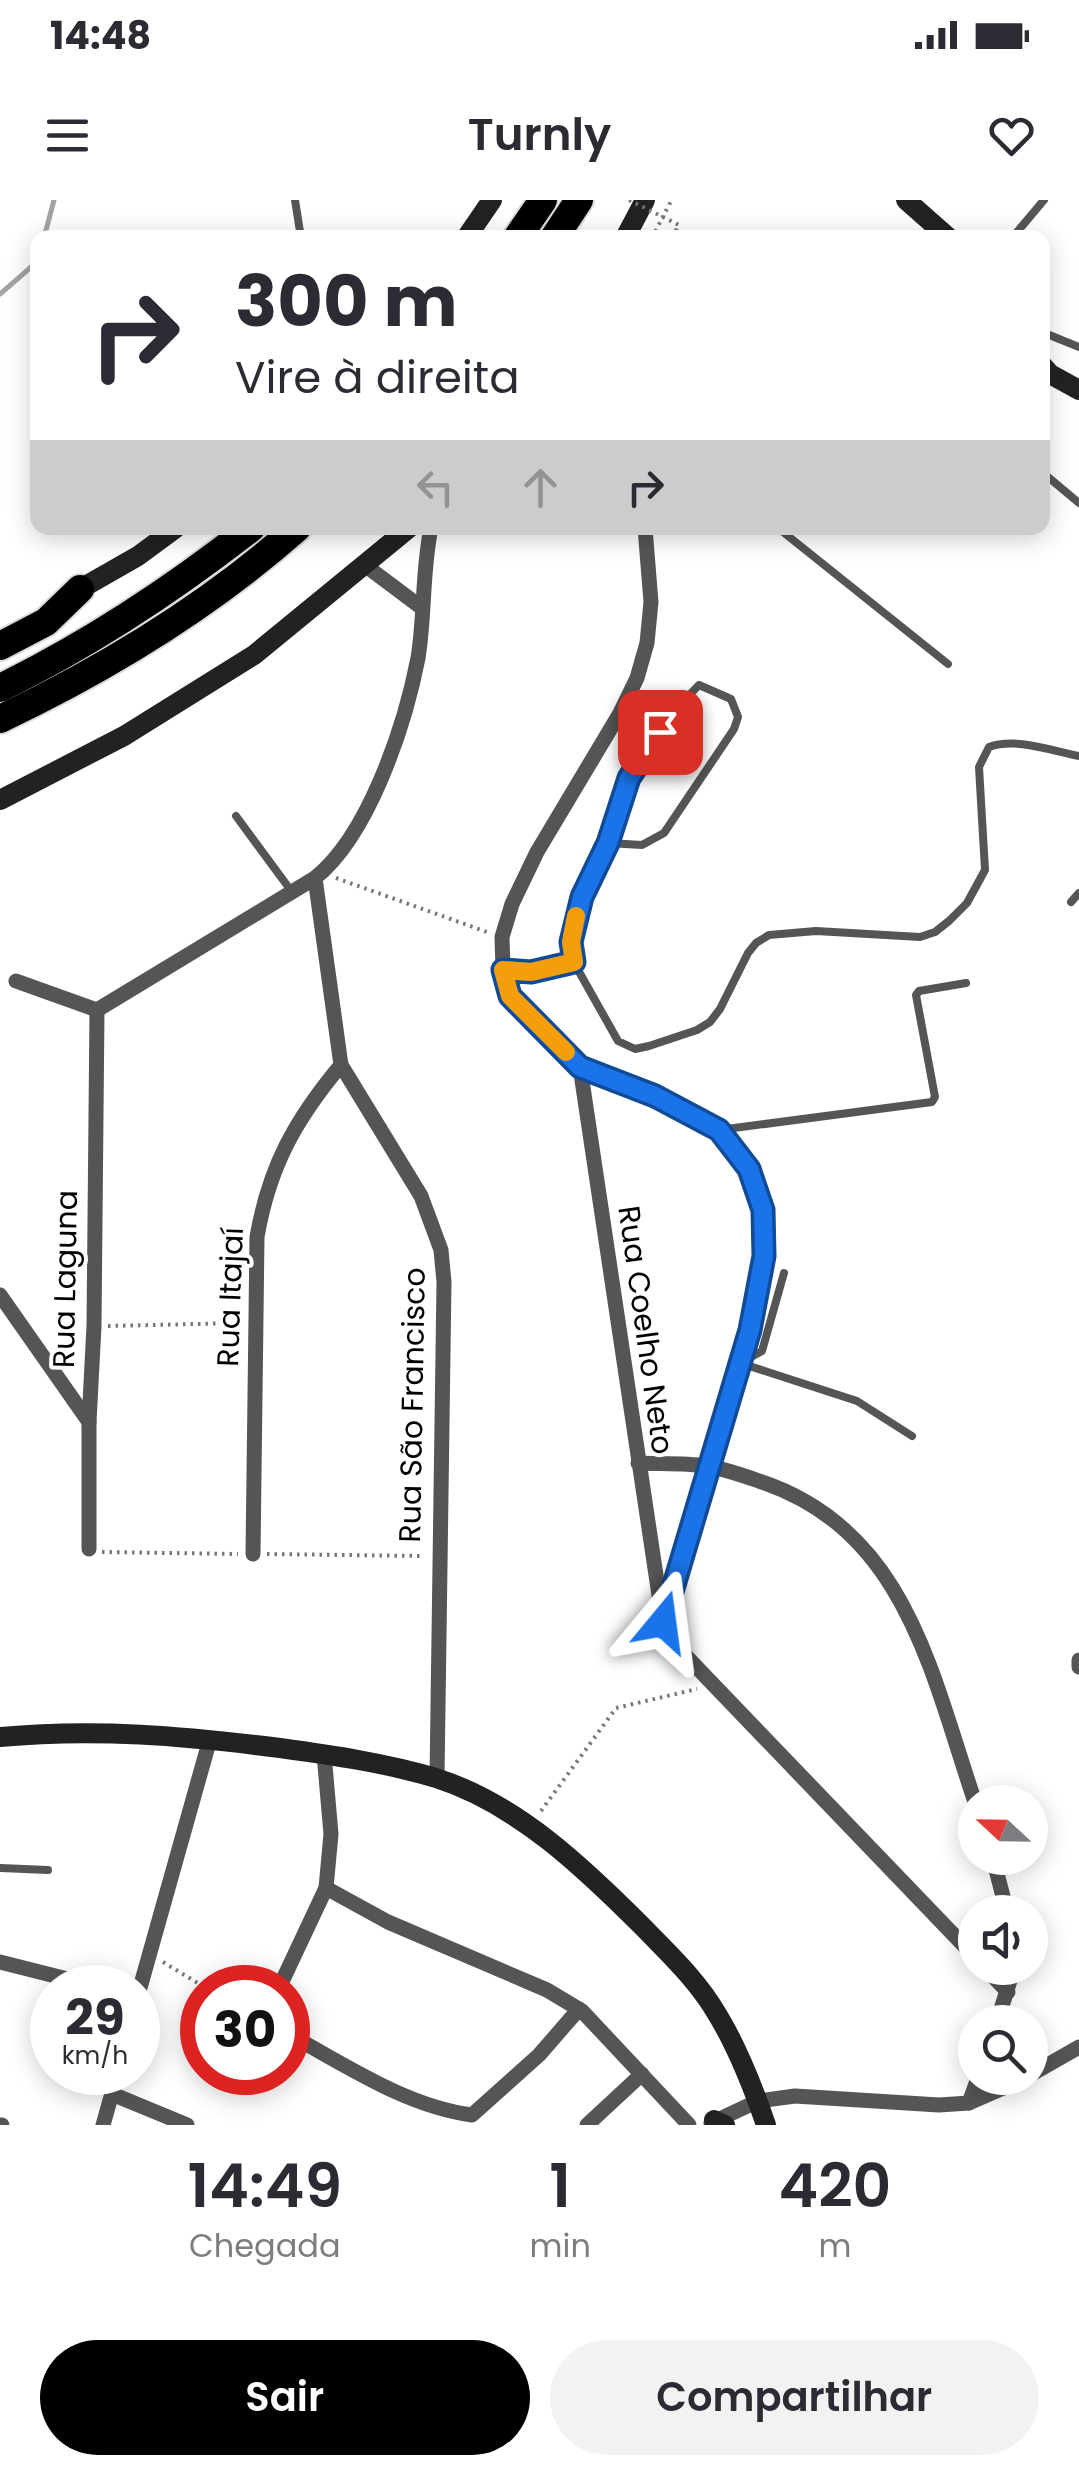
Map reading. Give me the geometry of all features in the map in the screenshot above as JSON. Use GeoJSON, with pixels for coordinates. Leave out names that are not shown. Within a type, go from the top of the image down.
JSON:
{"type":"FeatureCollection","features":[{"type":"Feature","properties":{"kind":"highway"},"geometry":{"type":"LineString","coordinates":[[522,230],[543,200]]}},
{"type":"Feature","properties":{"kind":"highway"},"geometry":{"type":"LineString","coordinates":[[559,230],[579,200]]}},
{"type":"Feature","properties":{"kind":"highway"},"geometry":{"type":"LineString","coordinates":[[0,688],[57,660],[166,591],[242,535]]}},
{"type":"Feature","properties":{"kind":"highway"},"geometry":{"type":"LineString","coordinates":[[0,720],[74,682],[192,608],[287,535]]}},
{"type":"Feature","properties":{"kind":"highway"},"geometry":{"type":"LineString","coordinates":[[0,646],[46,622],[80,589]]}},
{"type":"Feature","properties":{"kind":"main road"},"geometry":{"type":"LineString","coordinates":[[471,230],[492,200]]}},
{"type":"Feature","properties":{"kind":"main road"},"geometry":{"type":"LineString","coordinates":[[629,230],[645,200]]}},
{"type":"Feature","properties":{"kind":"main road"},"geometry":{"type":"LineString","coordinates":[[906,200],[940,230]]}},
{"type":"Feature","properties":{"kind":"main road"},"geometry":{"type":"LineString","coordinates":[[1050,374],[1079,390]]}},
{"type":"Feature","properties":{"kind":"main road"},"geometry":{"type":"LineString","coordinates":[[0,634],[138,556],[166,535]]}},
{"type":"Feature","properties":{"kind":"main road"},"geometry":{"type":"LineString","coordinates":[[0,800],[173,708],[254,655],[401,535]]}},
{"type":"Feature","properties":{"kind":"main road"},"geometry":{"type":"LineString","coordinates":[[0,1738],[114,1731],[324,1754],[436,1778],[500,1809],[598,1881],[693,1980],[736,2049],[766,2125]]}},
{"type":"Feature","properties":{"kind":"street"},"geometry":{"type":"LineString","coordinates":[[16,981],[97,1010],[318,876],[372,800],[389,760],[418,656],[429,535]]}},
{"type":"Feature","properties":{"kind":"street"},"geometry":{"type":"LineString","coordinates":[[646,535],[652,602],[647,643],[637,678],[537,852],[512,904],[502,937],[503,970],[510,996],[580,1067],[655,1096],[719,1130],[749,1169],[763,1210],[764,1256],[750,1330],[663,1622]]}},
{"type":"Feature","properties":{"kind":"street"},"geometry":{"type":"LineString","coordinates":[[366,566],[422,608]]}},
{"type":"Feature","properties":{"kind":"street","name":"Rua São Francisco"},"geometry":{"type":"LineString","coordinates":[[318,876],[341,1065],[421,1196],[441,1250],[444,1282],[436,1778]]}},
{"type":"Feature","properties":{"kind":"street","name":"Rua Laguna"},"geometry":{"type":"LineString","coordinates":[[90,1549],[88,1422],[94,1326],[97,1010]]}},
{"type":"Feature","properties":{"kind":"street","name":"Rua Itajaí"},"geometry":{"type":"LineString","coordinates":[[253,1554],[257,1237],[272,1171],[314,1097],[341,1065]]}},
{"type":"Feature","properties":{"kind":"street","name":"Rua Coelho Neto"},"geometry":{"type":"LineString","coordinates":[[580,1067],[663,1622],[683,1653],[958,1939]]}},
{"type":"Feature","properties":{"kind":"street"},"geometry":{"type":"LineString","coordinates":[[0,1295],[88,1422]]}},
{"type":"Feature","properties":{"kind":"street"},"geometry":{"type":"LineString","coordinates":[[57,1374],[92,1368]]}},
{"type":"Feature","properties":{"kind":"street"},"geometry":{"type":"LineString","coordinates":[[638,1463],[708,1466],[791,1492],[844,1528],[869,1551],[920,1638],[970,1785]]}},
{"type":"Feature","properties":{"kind":"street"},"geometry":{"type":"LineString","coordinates":[[1079,1660],[1079,1668]]}},
{"type":"Feature","properties":{"kind":"street"},"geometry":{"type":"LineString","coordinates":[[146,1965],[210,1739]]}},
{"type":"Feature","properties":{"kind":"street"},"geometry":{"type":"LineString","coordinates":[[290,1965],[326,1888],[331,1834],[324,1754]]}},
{"type":"Feature","properties":{"kind":"street"},"geometry":{"type":"LineString","coordinates":[[326,1888],[402,1930],[547,1990],[579,2009],[689,2125]]}},
{"type":"Feature","properties":{"kind":"street"},"geometry":{"type":"LineString","coordinates":[[0,1962],[30,1970]]}},
{"type":"Feature","properties":{"kind":"street"},"geometry":{"type":"LineString","coordinates":[[1001,1985],[1008,1992]]}},
{"type":"Feature","properties":{"kind":"street"},"geometry":{"type":"LineString","coordinates":[[1004,2005],[1010,1985]]}},
{"type":"Feature","properties":{"kind":"street"},"geometry":{"type":"LineString","coordinates":[[310,2046],[404,2096],[437,2110],[472,2115],[539,2055],[579,2009]]}},
{"type":"Feature","properties":{"kind":"street"},"geometry":{"type":"LineString","coordinates":[[1048,2065],[1079,2047]]}},
{"type":"Feature","properties":{"kind":"street"},"geometry":{"type":"LineString","coordinates":[[587,2125],[642,2074]]}},
{"type":"Feature","properties":{"kind":"street"},"geometry":{"type":"LineString","coordinates":[[104,2125],[112,2095]]}},
{"type":"Feature","properties":{"kind":"street"},"geometry":{"type":"LineString","coordinates":[[114,2095],[187,2125]]}},
{"type":"Feature","properties":{"kind":"street"},"geometry":{"type":"LineString","coordinates":[[969,2103],[972,2095]]}},
{"type":"Feature","properties":{"kind":"street"},"geometry":{"type":"LineString","coordinates":[[716,2123],[758,2100],[795,2096],[939,2105],[969,2103],[986,2095]]}},
{"type":"Feature","properties":{"kind":"lane"},"geometry":{"type":"LineString","coordinates":[[295,200],[300,230]]}},
{"type":"Feature","properties":{"kind":"lane"},"geometry":{"type":"LineString","coordinates":[[1019,230],[1044,200]]}},
{"type":"Feature","properties":{"kind":"lane"},"geometry":{"type":"LineString","coordinates":[[1050,335],[1079,347]]}},
{"type":"Feature","properties":{"kind":"lane"},"geometry":{"type":"LineString","coordinates":[[1050,478],[1079,502]]}},
{"type":"Feature","properties":{"kind":"lane"},"geometry":{"type":"LineString","coordinates":[[787,535],[948,664]]}},
{"type":"Feature","properties":{"kind":"lane"},"geometry":{"type":"LineString","coordinates":[[608,843],[642,845],[664,833],[734,729],[738,717],[730,699],[699,685],[691,690],[629,778],[608,843],[576,917],[571,942],[574,962],[618,1041],[624,1046],[649,1046],[698,1030],[720,1009],[748,953],[769,936],[816,931],[920,937],[935,932],[967,904],[985,870],[979,768],[990,747],[1015,744],[1079,756]]}},
{"type":"Feature","properties":{"kind":"lane"},"geometry":{"type":"LineString","coordinates":[[236,816],[292,892]]}},
{"type":"Feature","properties":{"kind":"lane"},"geometry":{"type":"LineString","coordinates":[[1071,902],[1079,892]]}},
{"type":"Feature","properties":{"kind":"lane"},"geometry":{"type":"LineString","coordinates":[[503,970],[531,972],[574,962]]}},
{"type":"Feature","properties":{"kind":"lane"},"geometry":{"type":"LineString","coordinates":[[719,1130],[932,1102],[935,1097],[916,995],[919,990],[966,982]]}},
{"type":"Feature","properties":{"kind":"lane"},"geometry":{"type":"LineString","coordinates":[[740,1363],[762,1351],[784,1273]]}},
{"type":"Feature","properties":{"kind":"lane"},"geometry":{"type":"LineString","coordinates":[[740,1363],[856,1401],[912,1436]]}},
{"type":"Feature","properties":{"kind":"lane"},"geometry":{"type":"LineString","coordinates":[[0,1868],[48,1870]]}},
{"type":"Feature","properties":{"kind":"path"},"geometry":{"type":"LineString","coordinates":[[629,200],[679,225],[676,230]]}},
{"type":"Feature","properties":{"kind":"path"},"geometry":{"type":"LineString","coordinates":[[656,230],[671,201]]}},
{"type":"Feature","properties":{"kind":"path"},"geometry":{"type":"LineString","coordinates":[[318,876],[502,937]]}},
{"type":"Feature","properties":{"kind":"path"},"geometry":{"type":"LineString","coordinates":[[94,1326],[255,1322]]}},
{"type":"Feature","properties":{"kind":"path"},"geometry":{"type":"LineString","coordinates":[[529,1828],[616,1708],[716,1685]]}},
{"type":"Feature","properties":{"kind":"path"},"geometry":{"type":"LineString","coordinates":[[149,1954],[180,1972]]}},
{"type":"Feature","properties":{"kind":"waterway"},"geometry":{"type":"LineString","coordinates":[[46,230],[54,200]]}},
{"type":"Feature","properties":{"kind":"waterway"},"geometry":{"type":"LineString","coordinates":[[0,294],[30,268]]}},
{"type":"Feature","properties":{"kind":"slow traffic"},"geometry":{"type":"LineString","coordinates":[[566,1052],[510,996],[503,970],[531,972],[574,962],[571,942],[576,916]]}},
{"type":"Feature","properties":{"kind":"route"},"geometry":{"type":"LineString","coordinates":[[660,732],[629,778],[608,843],[582,897],[571,942],[574,962],[531,972],[503,970],[510,996],[580,1067],[655,1096],[719,1130],[749,1169],[763,1210],[764,1256],[750,1330],[663,1622]]}}]}
